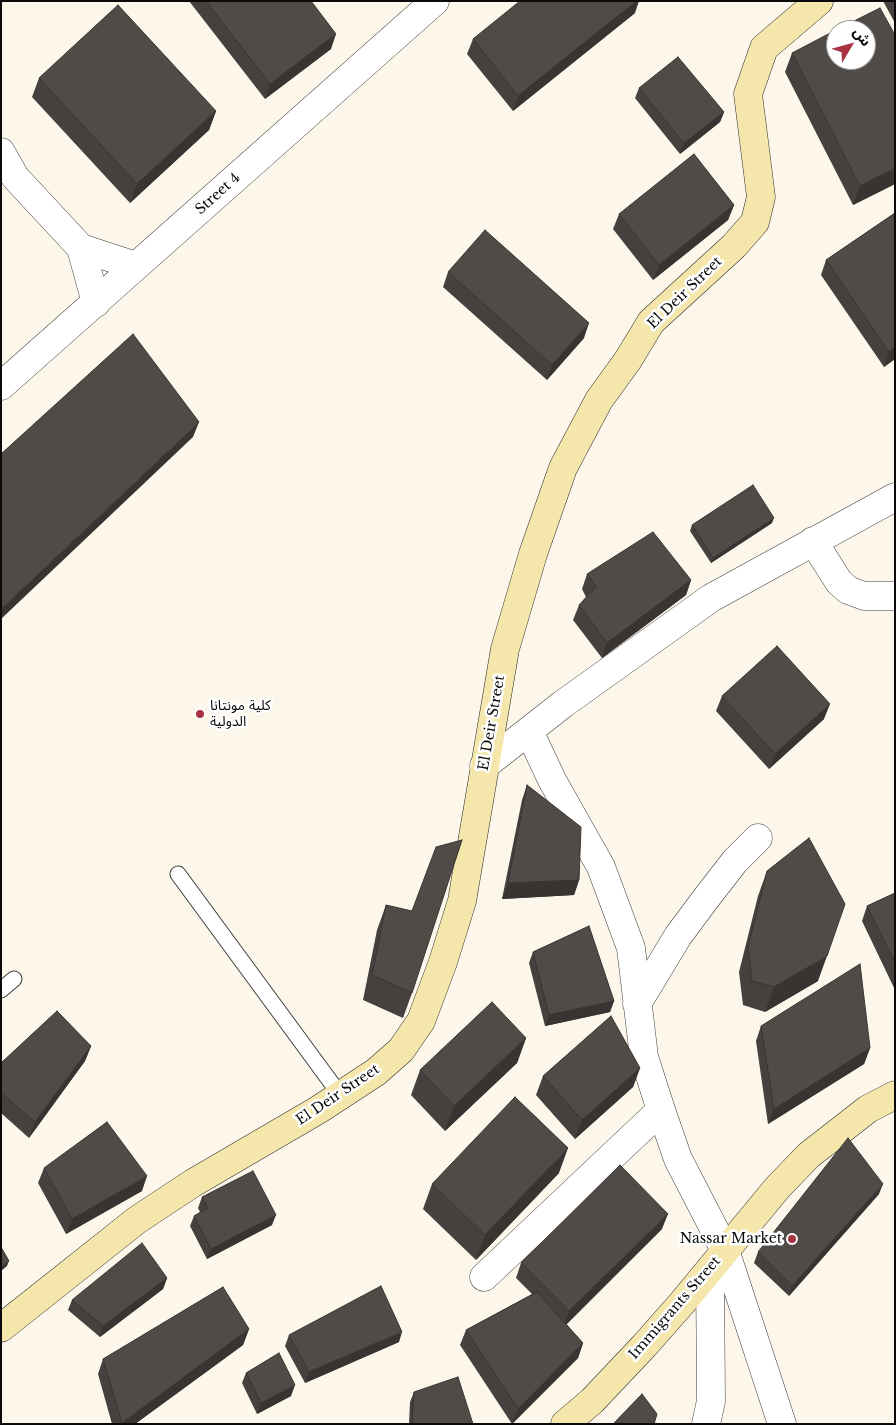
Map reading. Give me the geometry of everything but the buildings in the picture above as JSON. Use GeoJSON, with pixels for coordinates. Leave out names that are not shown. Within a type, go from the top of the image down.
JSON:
{"type":"FeatureCollection","features":[{"type":"Feature","properties":{"kind":"street","name":"Street 4"},"geometry":{"type":"LineString","coordinates":[[1,386],[435,1]]}},
{"type":"Feature","properties":{"kind":"street","name":"El Deir Street"},"geometry":{"type":"LineString","coordinates":[[1,1328],[137,1220],[193,1183],[341,1096],[376,1072],[400,1050],[421,1021],[443,962],[462,901],[484,766],[506,649],[533,554],[563,468],[599,400],[628,360],[651,322],[734,246],[755,222],[761,197],[748,94],[764,48],[819,1]]}},
{"type":"Feature","properties":{"kind":"street"},"geometry":{"type":"LineString","coordinates":[[1,152],[15,177],[81,248],[96,303]]}},
{"type":"Feature","properties":{"kind":"street"},"geometry":{"type":"LineString","coordinates":[[81,248],[136,266]]}},
{"type":"Feature","properties":{"kind":"street"},"geometry":{"type":"LineString","coordinates":[[484,766],[711,598],[895,497]]}},
{"type":"Feature","properties":{"kind":"street"},"geometry":{"type":"LineString","coordinates":[[813,541],[839,582],[848,590],[864,596],[895,596]]}},
{"type":"Feature","properties":{"kind":"street"},"geometry":{"type":"LineString","coordinates":[[529,731],[552,780],[601,867],[630,948],[644,1057],[661,1110],[678,1159],[782,1424]]}},
{"type":"Feature","properties":{"kind":"street"},"geometry":{"type":"LineString","coordinates":[[637,1004],[678,936],[735,860],[758,838]]}},
{"type":"Feature","properties":{"kind":"street","name":"Immigrants Street"},"geometry":{"type":"LineString","coordinates":[[566,1424],[592,1401],[637,1352],[718,1259],[778,1186],[809,1155],[868,1109],[895,1095]]}},
{"type":"Feature","properties":{"kind":"street"},"geometry":{"type":"LineString","coordinates":[[484,1277],[661,1110]]}},
{"type":"Feature","properties":{"kind":"street"},"geometry":{"type":"LineString","coordinates":[[706,1424],[711,1401],[718,1259]]}},
{"type":"Feature","properties":{"kind":"lane"},"geometry":{"type":"LineString","coordinates":[[178,874],[341,1096]]}},
{"type":"Feature","properties":{"kind":"lane"},"geometry":{"type":"LineString","coordinates":[[1,990],[14,979]]}},
{"type":"Feature","properties":{"kind":"place","name":"كلية مونتانا الدولية"},"geometry":{"type":"Point","coordinates":[200,714]}},
{"type":"Feature","properties":{"kind":"place","name":"Nassar Market"},"geometry":{"type":"Point","coordinates":[792,1239]}}]}
